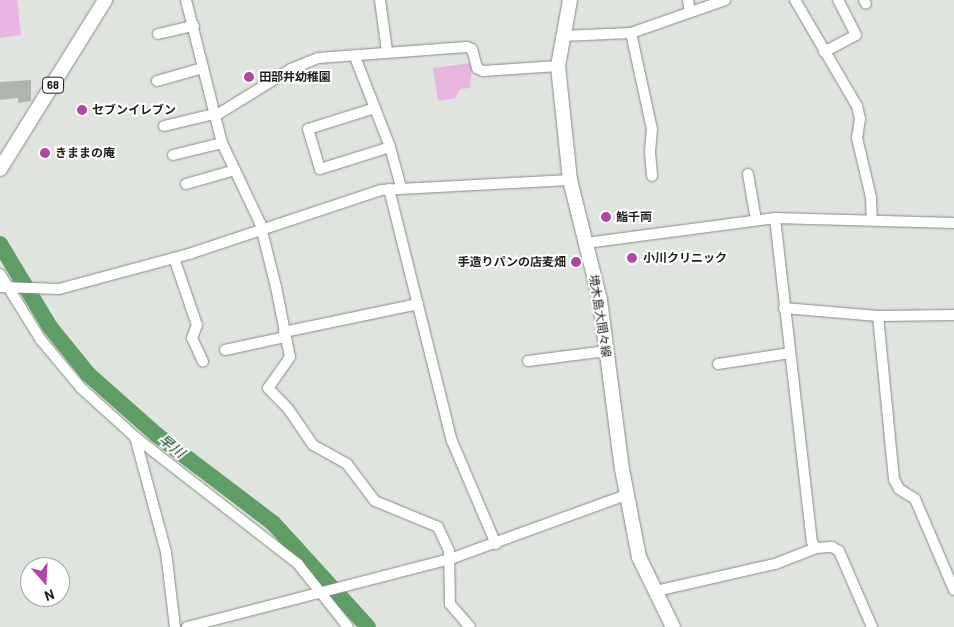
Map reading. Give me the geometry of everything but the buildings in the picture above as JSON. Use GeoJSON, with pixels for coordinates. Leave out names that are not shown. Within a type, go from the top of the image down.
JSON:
{"type":"FeatureCollection","features":[{"type":"Feature","properties":{"kind":"main road","name":"68"},"geometry":{"type":"LineString","coordinates":[[0,169],[105,0]]}},
{"type":"Feature","properties":{"kind":"main road","name":"境木島大間々線"},"geometry":{"type":"LineString","coordinates":[[570,0],[558,66],[570,180],[600,300],[626,496],[639,557],[673,627]]}},
{"type":"Feature","properties":{"kind":"street"},"geometry":{"type":"LineString","coordinates":[[186,0],[222,142],[262,231],[276,287],[289,360],[268,388],[289,410],[313,445],[347,464],[375,502],[438,527],[450,559],[450,604],[470,627]]}},
{"type":"Feature","properties":{"kind":"street"},"geometry":{"type":"LineString","coordinates":[[380,0],[387,51]]}},
{"type":"Feature","properties":{"kind":"street"},"geometry":{"type":"LineString","coordinates":[[688,0],[690,12]]}},
{"type":"Feature","properties":{"kind":"street"},"geometry":{"type":"LineString","coordinates":[[562,36],[631,33],[725,0]]}},
{"type":"Feature","properties":{"kind":"street"},"geometry":{"type":"LineString","coordinates":[[795,0],[859,113],[857,138],[871,198],[872,220]]}},
{"type":"Feature","properties":{"kind":"street"},"geometry":{"type":"LineString","coordinates":[[824,52],[856,35],[838,0]]}},
{"type":"Feature","properties":{"kind":"street"},"geometry":{"type":"LineString","coordinates":[[158,34],[194,26]]}},
{"type":"Feature","properties":{"kind":"street"},"geometry":{"type":"LineString","coordinates":[[631,33],[652,129],[650,152],[652,176]]}},
{"type":"Feature","properties":{"kind":"street"},"geometry":{"type":"LineString","coordinates":[[164,126],[214,115],[309,61],[387,51],[470,48],[478,68],[483,71],[558,66]]}},
{"type":"Feature","properties":{"kind":"street"},"geometry":{"type":"LineString","coordinates":[[355,56],[390,147],[401,187]]}},
{"type":"Feature","properties":{"kind":"street"},"geometry":{"type":"LineString","coordinates":[[157,81],[203,68]]}},
{"type":"Feature","properties":{"kind":"street"},"geometry":{"type":"LineString","coordinates":[[375,108],[308,130],[320,170],[390,147]]}},
{"type":"Feature","properties":{"kind":"street"},"geometry":{"type":"LineString","coordinates":[[173,155],[222,142]]}},
{"type":"Feature","properties":{"kind":"street"},"geometry":{"type":"LineString","coordinates":[[186,184],[235,170]]}},
{"type":"Feature","properties":{"kind":"street"},"geometry":{"type":"LineString","coordinates":[[748,174],[756,220]]}},
{"type":"Feature","properties":{"kind":"street"},"geometry":{"type":"LineString","coordinates":[[5,288],[59,289],[174,258],[401,187],[570,180]]}},
{"type":"Feature","properties":{"kind":"street"},"geometry":{"type":"LineString","coordinates":[[389,190],[452,441],[496,544]]}},
{"type":"Feature","properties":{"kind":"street"},"geometry":{"type":"LineString","coordinates":[[775,218],[812,542],[816,548]]}},
{"type":"Feature","properties":{"kind":"street"},"geometry":{"type":"LineString","coordinates":[[586,243],[775,218],[954,223]]}},
{"type":"Feature","properties":{"kind":"street"},"geometry":{"type":"LineString","coordinates":[[174,258],[197,325],[192,338],[203,362]]}},
{"type":"Feature","properties":{"kind":"street"},"geometry":{"type":"LineString","coordinates":[[0,274],[5,288],[68,374],[136,437],[273,542],[298,564],[348,627]]}},
{"type":"Feature","properties":{"kind":"street"},"geometry":{"type":"LineString","coordinates":[[225,350],[418,304]]}},
{"type":"Feature","properties":{"kind":"street"},"geometry":{"type":"LineString","coordinates":[[784,308],[878,316],[954,315]]}},
{"type":"Feature","properties":{"kind":"street"},"geometry":{"type":"LineString","coordinates":[[878,316],[894,479],[899,489],[915,499],[954,590]]}},
{"type":"Feature","properties":{"kind":"street"},"geometry":{"type":"LineString","coordinates":[[528,362],[606,351]]}},
{"type":"Feature","properties":{"kind":"street"},"geometry":{"type":"LineString","coordinates":[[718,364],[790,354]]}},
{"type":"Feature","properties":{"kind":"street"},"geometry":{"type":"LineString","coordinates":[[136,437],[166,552],[175,627]]}},
{"type":"Feature","properties":{"kind":"street"},"geometry":{"type":"LineString","coordinates":[[187,627],[450,559],[626,496]]}},
{"type":"Feature","properties":{"kind":"street"},"geometry":{"type":"LineString","coordinates":[[656,592],[774,564],[816,548],[832,546],[840,551],[872,627]]}},
{"type":"Feature","properties":{"kind":"shaded area"},"geometry":{"type":"Polygon","coordinates":[[[0,0],[17,0],[21,35],[0,38],[0,0]]]}},
{"type":"Feature","properties":{"kind":"shaded area"},"geometry":{"type":"Polygon","coordinates":[[[472,63],[470,88],[460,89],[455,98],[438,101],[433,68],[472,63]]]}},
{"type":"Feature","properties":{"kind":"waterway","name":"早川"},"geometry":{"type":"LineString","coordinates":[[0,244],[50,327],[88,374],[157,435],[273,523],[368,627]]}},
{"type":"Feature","properties":{"kind":"place","name":"田部井幼稚園"},"geometry":{"type":"Point","coordinates":[249,77]}},
{"type":"Feature","properties":{"kind":"place","name":"セブンイレブン"},"geometry":{"type":"Point","coordinates":[82,110]}},
{"type":"Feature","properties":{"kind":"place","name":"きままの庵"},"geometry":{"type":"Point","coordinates":[45,153]}},
{"type":"Feature","properties":{"kind":"place","name":"鮨千両"},"geometry":{"type":"Point","coordinates":[606,217]}},
{"type":"Feature","properties":{"kind":"place","name":"小川クリニック"},"geometry":{"type":"Point","coordinates":[632,258]}},
{"type":"Feature","properties":{"kind":"place","name":"手造りパンの店麦畑"},"geometry":{"type":"Point","coordinates":[576,262]}}]}
